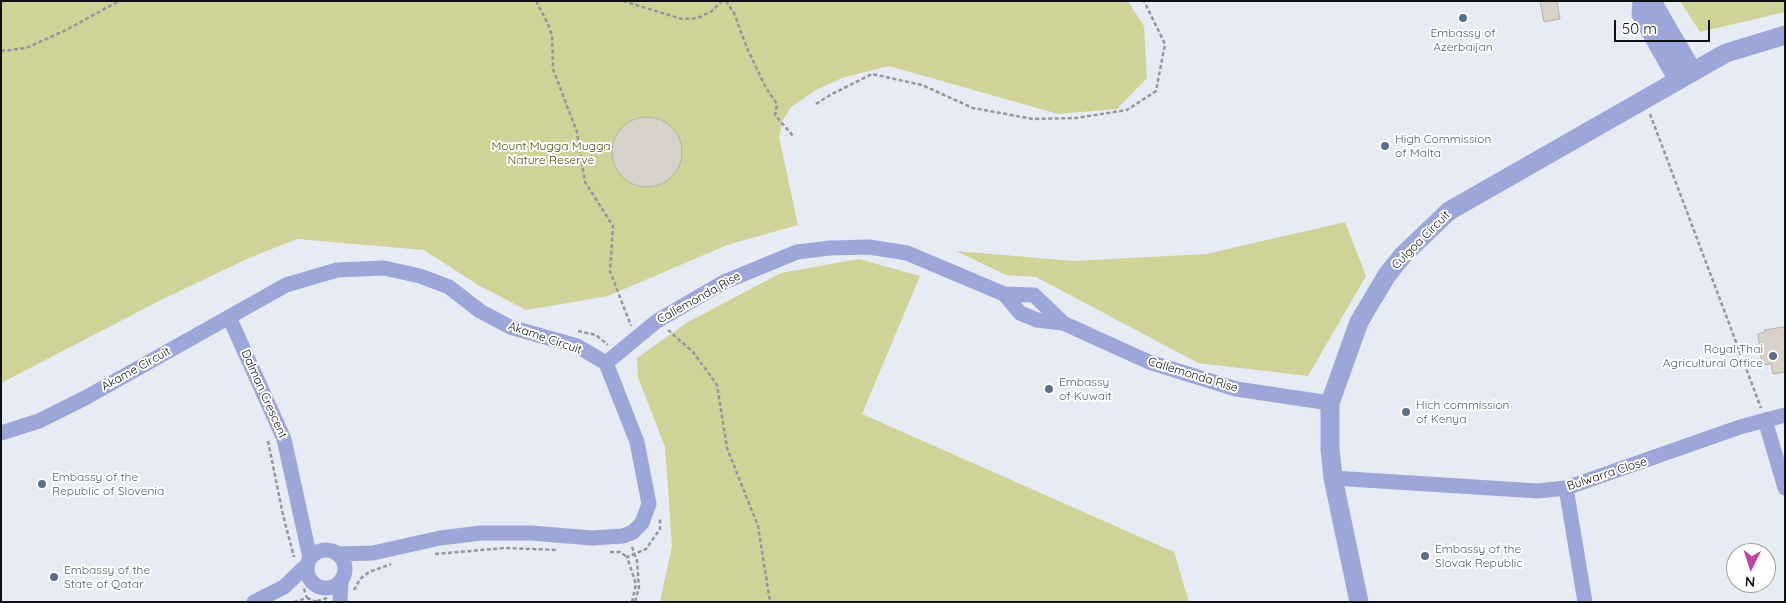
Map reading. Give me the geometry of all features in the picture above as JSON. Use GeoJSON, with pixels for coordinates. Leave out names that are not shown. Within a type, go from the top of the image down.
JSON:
{"type":"FeatureCollection","features":[{"type":"Feature","properties":{"kind":"street"},"geometry":{"type":"LineString","coordinates":[[1642,2],[1641,14],[1685,76]]}},
{"type":"Feature","properties":{"kind":"street","name":"Culgoa Circuit"},"geometry":{"type":"LineString","coordinates":[[1359,602],[1333,478],[1330,449],[1330,403],[1359,322],[1387,275],[1403,255],[1449,211],[1726,53],[1785,35]]}},
{"type":"Feature","properties":{"kind":"street","name":"Callemonda Rise"},"geometry":{"type":"LineString","coordinates":[[606,363],[630,332],[657,321],[724,282],[797,252],[830,248],[869,247],[907,253],[1004,294],[1034,295],[1063,323]]}},
{"type":"Feature","properties":{"kind":"street","name":"Akame Circuit"},"geometry":{"type":"LineString","coordinates":[[1,433],[39,421],[84,398],[286,285],[337,270],[384,268],[420,276],[449,287],[480,311],[510,326],[577,346],[606,363]]}},
{"type":"Feature","properties":{"kind":"street","name":"Callemonda Rise"},"geometry":{"type":"LineString","coordinates":[[1004,294],[1020,313],[1036,320],[1063,323],[1149,362],[1236,389],[1330,403]]}},
{"type":"Feature","properties":{"kind":"street","name":"Dalman Crescent"},"geometry":{"type":"LineString","coordinates":[[229,317],[284,439],[306,531],[322,587]]}},
{"type":"Feature","properties":{"kind":"street"},"geometry":{"type":"LineString","coordinates":[[322,587],[315,553],[373,553],[440,538],[481,533],[531,533],[592,538],[628,534],[642,523],[649,504],[637,442],[606,363]]}},
{"type":"Feature","properties":{"kind":"street","name":"Bulwarra Close"},"geometry":{"type":"LineString","coordinates":[[1333,478],[1538,491],[1566,488],[1765,420],[1785,415]]}},
{"type":"Feature","properties":{"kind":"street"},"geometry":{"type":"LineString","coordinates":[[1765,420],[1785,488]]}},
{"type":"Feature","properties":{"kind":"street"},"geometry":{"type":"LineString","coordinates":[[1566,488],[1585,602]]}},
{"type":"Feature","properties":{"kind":"street"},"geometry":{"type":"LineString","coordinates":[[306,531],[344,564],[322,587]]}},
{"type":"Feature","properties":{"kind":"street"},"geometry":{"type":"LineString","coordinates":[[254,602],[284,587],[322,587],[373,553]]}},
{"type":"Feature","properties":{"kind":"path"},"geometry":{"type":"LineString","coordinates":[[1,51],[26,48],[66,30],[119,1]]}},
{"type":"Feature","properties":{"kind":"path"},"geometry":{"type":"LineString","coordinates":[[536,1],[552,35],[553,68],[577,132],[585,182],[613,226],[610,271],[630,332]]}},
{"type":"Feature","properties":{"kind":"path"},"geometry":{"type":"LineString","coordinates":[[623,1],[682,19],[698,18],[712,11],[724,1],[734,13],[747,48],[766,88],[777,104],[775,115],[794,137]]}},
{"type":"Feature","properties":{"kind":"path"},"geometry":{"type":"LineString","coordinates":[[816,104],[872,74],[922,85],[973,108],[1033,119],[1076,118],[1128,110],[1156,91],[1164,44],[1144,1]]}},
{"type":"Feature","properties":{"kind":"path"},"geometry":{"type":"LineString","coordinates":[[1649,111],[1765,420]]}},
{"type":"Feature","properties":{"kind":"path"},"geometry":{"type":"LineString","coordinates":[[657,321],[693,352],[717,385],[727,448],[758,526],[770,602]]}},
{"type":"Feature","properties":{"kind":"path"},"geometry":{"type":"LineString","coordinates":[[630,332],[637,322]]}},
{"type":"Feature","properties":{"kind":"path"},"geometry":{"type":"LineString","coordinates":[[570,329],[596,334],[607,345],[613,341]]}},
{"type":"Feature","properties":{"kind":"path"},"geometry":{"type":"LineString","coordinates":[[267,434],[283,515],[322,587]]}},
{"type":"Feature","properties":{"kind":"path"},"geometry":{"type":"LineString","coordinates":[[628,534],[637,561],[639,588],[636,602]]}},
{"type":"Feature","properties":{"kind":"path"},"geometry":{"type":"LineString","coordinates":[[432,555],[505,548],[558,550]]}},
{"type":"Feature","properties":{"kind":"path"},"geometry":{"type":"LineString","coordinates":[[602,552],[620,552],[627,557]]}},
{"type":"Feature","properties":{"kind":"path"},"geometry":{"type":"LineString","coordinates":[[294,602],[322,587],[355,589],[360,579],[369,572],[397,562]]}},
{"type":"Feature","properties":{"kind":"green space","name":"Mount Mugga Mugga Nature Reserve"},"geometry":{"type":"Polygon","coordinates":[[[1,1],[1128,1],[1144,26],[1147,78],[1117,109],[1058,114],[889,66],[842,78],[816,90],[791,107],[783,120],[779,137],[798,225],[727,245],[608,296],[526,310],[478,285],[424,250],[297,239],[249,258],[161,300],[1,383],[1,1]]]}},
{"type":"Feature","properties":{"kind":"green space"},"geometry":{"type":"Polygon","coordinates":[[[1680,1],[1785,1],[1785,12],[1700,32],[1680,1]]]}},
{"type":"Feature","properties":{"kind":"green space"},"geometry":{"type":"Polygon","coordinates":[[[1345,222],[1366,276],[1308,376],[1198,363],[1036,277],[1006,275],[956,251],[1073,261],[1206,254],[1345,222]]]}},
{"type":"Feature","properties":{"kind":"green space"},"geometry":{"type":"Polygon","coordinates":[[[859,259],[920,276],[862,414],[1174,552],[1189,602],[660,602],[672,546],[665,447],[638,377],[637,358],[688,322],[781,273],[859,259]]]}},
{"type":"Feature","properties":{"kind":"building"},"geometry":{"type":"Polygon","coordinates":[[[1540,1],[1557,1],[1560,19],[1544,22],[1540,1]]]}},
{"type":"Feature","properties":{"kind":"building"},"geometry":{"type":"Polygon","coordinates":[[[654,117],[667,123],[676,132],[680,138],[682,152],[680,166],[672,177],[661,185],[640,187],[633,185],[622,177],[614,166],[612,145],[614,138],[622,127],[633,119],[654,117]]]}},
{"type":"Feature","properties":{"kind":"building","name":"Royal Thai Agricultural Office"},"geometry":{"type":"Polygon","coordinates":[[[1785,328],[1785,372],[1773,374],[1771,364],[1762,365],[1758,334],[1765,332],[1764,330],[1785,328]]]}},
{"type":"Feature","properties":{"kind":"place","name":"Embassy of Azerbaijan"},"geometry":{"type":"Point","coordinates":[1463,18]}},
{"type":"Feature","properties":{"kind":"place","name":"High Commission of Malta"},"geometry":{"type":"Point","coordinates":[1385,146]}},
{"type":"Feature","properties":{"kind":"place","name":"Royal Thai Agricultural Office"},"geometry":{"type":"Point","coordinates":[1773,356]}},
{"type":"Feature","properties":{"kind":"place","name":"Embassy of Kuwait"},"geometry":{"type":"Point","coordinates":[1049,389]}},
{"type":"Feature","properties":{"kind":"place","name":"Hich commission of Kenya"},"geometry":{"type":"Point","coordinates":[1406,412]}},
{"type":"Feature","properties":{"kind":"place","name":"Embassy of the Republic of Slovenia"},"geometry":{"type":"Point","coordinates":[42,484]}},
{"type":"Feature","properties":{"kind":"place","name":"Embassy of the Slovak Republic"},"geometry":{"type":"Point","coordinates":[1425,556]}},
{"type":"Feature","properties":{"kind":"place","name":"Embassy of the State of Qatar"},"geometry":{"type":"Point","coordinates":[54,577]}}]}
